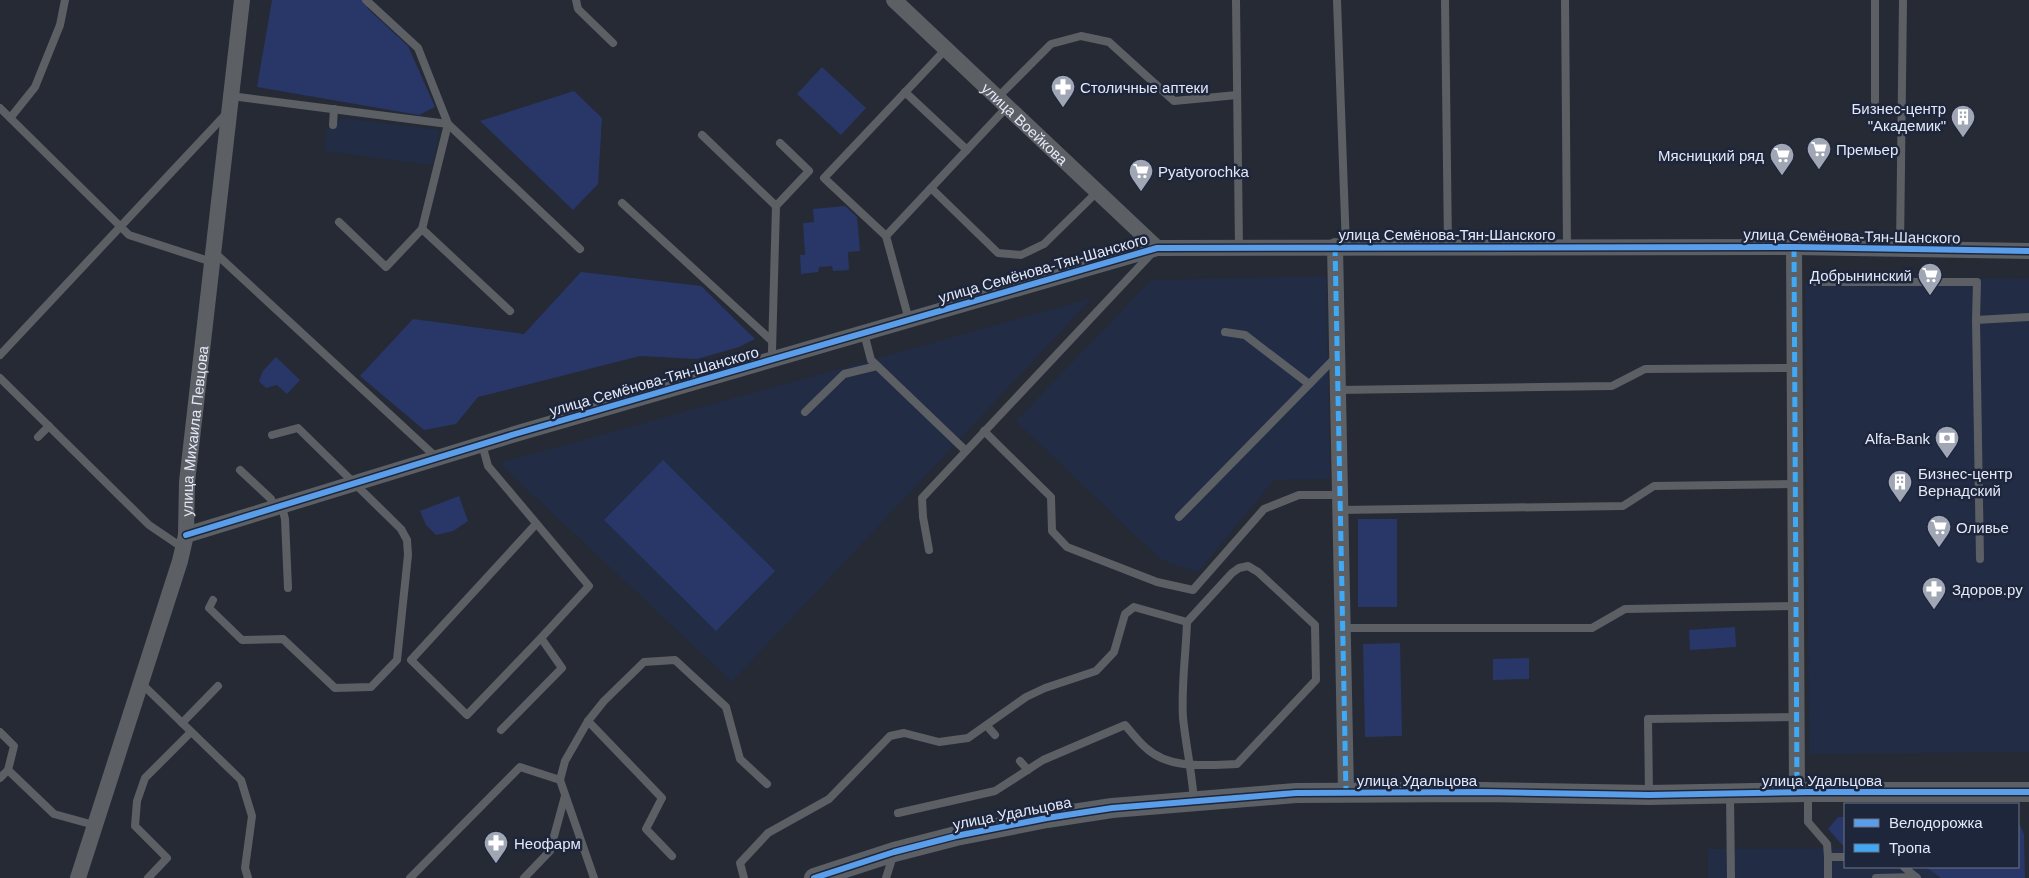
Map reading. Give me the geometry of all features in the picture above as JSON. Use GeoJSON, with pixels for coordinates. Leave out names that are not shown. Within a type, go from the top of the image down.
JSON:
{"type":"FeatureCollection","features":[{"type":"Feature","properties":{"kind":"street","name":"улица Михаила Певцова"},"geometry":{"type":"LineString","coordinates":[[78,878],[185,542],[188,482],[242,0]]}},
{"type":"Feature","properties":{"kind":"street","name":"улица Воейкова"},"geometry":{"type":"LineString","coordinates":[[894,0],[1157,248]]}},
{"type":"Feature","properties":{"kind":"street","name":"улица Семёнова-Тян-Шанского"},"geometry":{"type":"LineString","coordinates":[[185,542],[278,508],[482,444],[1157,248],[1340,246],[1794,247],[2029,250]]}},
{"type":"Feature","properties":{"kind":"street"},"geometry":{"type":"LineString","coordinates":[[1340,246],[1337,356],[1346,792]]}},
{"type":"Feature","properties":{"kind":"street"},"geometry":{"type":"LineString","coordinates":[[1794,247],[1796,717],[1803,792]]}},
{"type":"Feature","properties":{"kind":"street","name":"улица Удальцова"},"geometry":{"type":"LineString","coordinates":[[814,878],[894,852],[1047,818],[1112,808],[1296,793],[1483,792],[1649,795],[1803,792],[2029,792]]}},
{"type":"Feature","properties":{"kind":"lane"},"geometry":{"type":"LineString","coordinates":[[10,117],[35,87],[60,25],[65,0]]}},
{"type":"Feature","properties":{"kind":"lane"},"geometry":{"type":"LineString","coordinates":[[366,0],[418,48],[448,124],[580,249]]}},
{"type":"Feature","properties":{"kind":"lane"},"geometry":{"type":"LineString","coordinates":[[576,0],[578,9],[613,43]]}},
{"type":"Feature","properties":{"kind":"lane"},"geometry":{"type":"LineString","coordinates":[[1236,0],[1239,248]]}},
{"type":"Feature","properties":{"kind":"lane"},"geometry":{"type":"LineString","coordinates":[[1337,0],[1340,246]]}},
{"type":"Feature","properties":{"kind":"lane"},"geometry":{"type":"LineString","coordinates":[[1445,0],[1448,247]]}},
{"type":"Feature","properties":{"kind":"lane"},"geometry":{"type":"LineString","coordinates":[[1565,0],[1567,247]]}},
{"type":"Feature","properties":{"kind":"lane"},"geometry":{"type":"LineString","coordinates":[[1874,0],[1875,101]]}},
{"type":"Feature","properties":{"kind":"lane"},"geometry":{"type":"LineString","coordinates":[[1900,248],[1903,0]]}},
{"type":"Feature","properties":{"kind":"lane"},"geometry":{"type":"LineString","coordinates":[[886,236],[967,150],[1002,102],[1051,44],[1081,36],[1109,42],[1174,101],[1237,95]]}},
{"type":"Feature","properties":{"kind":"lane"},"geometry":{"type":"LineString","coordinates":[[824,178],[946,49]]}},
{"type":"Feature","properties":{"kind":"lane"},"geometry":{"type":"LineString","coordinates":[[905,92],[967,150]]}},
{"type":"Feature","properties":{"kind":"lane"},"geometry":{"type":"LineString","coordinates":[[0,355],[120,228],[230,104],[334,110],[448,124]]}},
{"type":"Feature","properties":{"kind":"lane"},"geometry":{"type":"LineString","coordinates":[[0,108],[129,236],[214,257],[437,458]]}},
{"type":"Feature","properties":{"kind":"lane"},"geometry":{"type":"LineString","coordinates":[[333,125],[334,110]]}},
{"type":"Feature","properties":{"kind":"lane"},"geometry":{"type":"LineString","coordinates":[[339,222],[386,267],[422,229],[448,124]]}},
{"type":"Feature","properties":{"kind":"lane"},"geometry":{"type":"LineString","coordinates":[[702,136],[776,206]]}},
{"type":"Feature","properties":{"kind":"lane"},"geometry":{"type":"LineString","coordinates":[[780,143],[809,171],[824,178],[886,236],[909,320]]}},
{"type":"Feature","properties":{"kind":"lane"},"geometry":{"type":"LineString","coordinates":[[774,359],[772,341],[776,206],[809,171]]}},
{"type":"Feature","properties":{"kind":"lane"},"geometry":{"type":"LineString","coordinates":[[931,188],[998,253],[1021,255],[1044,244],[1097,192]]}},
{"type":"Feature","properties":{"kind":"lane"},"geometry":{"type":"LineString","coordinates":[[622,204],[772,341]]}},
{"type":"Feature","properties":{"kind":"lane"},"geometry":{"type":"LineString","coordinates":[[422,229],[510,311]]}},
{"type":"Feature","properties":{"kind":"lane"},"geometry":{"type":"LineString","coordinates":[[928,550],[922,498],[1157,248]]}},
{"type":"Feature","properties":{"kind":"lane"},"geometry":{"type":"LineString","coordinates":[[1815,282],[1977,282],[1980,559]]}},
{"type":"Feature","properties":{"kind":"lane"},"geometry":{"type":"LineString","coordinates":[[1976,320],[2029,317]]}},
{"type":"Feature","properties":{"kind":"lane"},"geometry":{"type":"LineString","coordinates":[[1225,332],[1245,335],[1310,384]]}},
{"type":"Feature","properties":{"kind":"lane"},"geometry":{"type":"LineString","coordinates":[[864,333],[871,360],[966,451]]}},
{"type":"Feature","properties":{"kind":"lane"},"geometry":{"type":"LineString","coordinates":[[1180,518],[1337,356]]}},
{"type":"Feature","properties":{"kind":"lane"},"geometry":{"type":"LineString","coordinates":[[805,412],[844,374],[877,366]]}},
{"type":"Feature","properties":{"kind":"lane"},"geometry":{"type":"LineString","coordinates":[[1338,390],[1612,386],[1645,369],[1795,368]]}},
{"type":"Feature","properties":{"kind":"lane"},"geometry":{"type":"LineString","coordinates":[[0,378],[149,525],[185,542]]}},
{"type":"Feature","properties":{"kind":"lane"},"geometry":{"type":"LineString","coordinates":[[38,437],[49,426]]}},
{"type":"Feature","properties":{"kind":"lane"},"geometry":{"type":"LineString","coordinates":[[213,600],[209,608],[242,640],[283,639],[334,688],[371,687],[397,660],[408,555],[407,540],[402,530],[298,428],[272,435]]}},
{"type":"Feature","properties":{"kind":"lane"},"geometry":{"type":"LineString","coordinates":[[984,431],[1051,497],[1052,531],[1067,547],[1157,582],[1193,590],[1264,509],[1298,495],[1340,503],[1623,506],[1654,486],[1795,484]]}},
{"type":"Feature","properties":{"kind":"lane"},"geometry":{"type":"LineString","coordinates":[[482,444],[488,466],[589,586],[467,715],[411,660],[536,524]]}},
{"type":"Feature","properties":{"kind":"lane"},"geometry":{"type":"LineString","coordinates":[[240,470],[272,499],[285,519],[288,588]]}},
{"type":"Feature","properties":{"kind":"lane"},"geometry":{"type":"LineString","coordinates":[[898,813],[995,791],[1043,760],[1125,725],[1147,750],[1161,757],[1190,765],[1237,764],[1316,680],[1315,625],[1258,572],[1248,566],[1239,568],[1232,573],[1187,622],[1183,716],[1190,765],[1194,801]]}},
{"type":"Feature","properties":{"kind":"lane"},"geometry":{"type":"LineString","coordinates":[[1343,628],[1592,628],[1625,609],[1796,606]]}},
{"type":"Feature","properties":{"kind":"lane"},"geometry":{"type":"LineString","coordinates":[[744,878],[740,863],[768,834],[829,799],[890,736],[904,733],[929,740],[949,742],[968,738],[1026,697],[1045,688],[1088,675],[1103,666],[1118,645],[1125,614],[1134,607],[1187,622]]}},
{"type":"Feature","properties":{"kind":"lane"},"geometry":{"type":"LineString","coordinates":[[501,730],[562,668],[541,638]]}},
{"type":"Feature","properties":{"kind":"lane"},"geometry":{"type":"LineString","coordinates":[[594,878],[560,780],[565,761],[588,721],[604,701],[644,662],[675,660],[726,706],[740,759],[767,784]]}},
{"type":"Feature","properties":{"kind":"lane"},"geometry":{"type":"LineString","coordinates":[[140,682],[241,780],[252,816],[245,868],[248,878]]}},
{"type":"Feature","properties":{"kind":"lane"},"geometry":{"type":"LineString","coordinates":[[182,723],[218,686]]}},
{"type":"Feature","properties":{"kind":"lane"},"geometry":{"type":"LineString","coordinates":[[1649,795],[1648,719],[1796,717]]}},
{"type":"Feature","properties":{"kind":"lane"},"geometry":{"type":"LineString","coordinates":[[588,721],[662,798],[646,829],[672,856]]}},
{"type":"Feature","properties":{"kind":"lane"},"geometry":{"type":"LineString","coordinates":[[987,726],[995,735]]}},
{"type":"Feature","properties":{"kind":"lane"},"geometry":{"type":"LineString","coordinates":[[0,732],[14,746],[8,770],[0,778]]}},
{"type":"Feature","properties":{"kind":"lane"},"geometry":{"type":"LineString","coordinates":[[148,878],[167,858],[136,826],[136,801],[145,778],[191,732]]}},
{"type":"Feature","properties":{"kind":"lane"},"geometry":{"type":"LineString","coordinates":[[1020,762],[1028,770]]}},
{"type":"Feature","properties":{"kind":"lane"},"geometry":{"type":"LineString","coordinates":[[410,878],[520,767],[560,780]]}},
{"type":"Feature","properties":{"kind":"lane"},"geometry":{"type":"LineString","coordinates":[[8,770],[54,814],[94,826]]}},
{"type":"Feature","properties":{"kind":"lane"},"geometry":{"type":"LineString","coordinates":[[1803,792],[1808,822],[1826,844],[1828,878]]}},
{"type":"Feature","properties":{"kind":"lane"},"geometry":{"type":"LineString","coordinates":[[1730,794],[1730,878]]}},
{"type":"Feature","properties":{"kind":"lane"},"geometry":{"type":"LineString","coordinates":[[524,878],[550,851],[566,795]]}},
{"type":"Feature","properties":{"kind":"lane"},"geometry":{"type":"LineString","coordinates":[[886,878],[894,852]]}},
{"type":"Feature","properties":{"kind":"lane"},"geometry":{"type":"LineString","coordinates":[[1828,857],[1844,857]]}},
{"type":"Feature","properties":{"kind":"lane"},"geometry":{"type":"LineString","coordinates":[[1905,868],[1916,878]]}},
{"type":"Feature","properties":{"kind":"lane"},"geometry":{"type":"LineString","coordinates":[[1876,878],[1916,878]]}},
{"type":"Feature","properties":{"kind":"shaded area"},"geometry":{"type":"Polygon","coordinates":[[[272,0],[367,0],[367,8],[408,46],[435,107],[419,115],[257,87],[272,0]]]}},
{"type":"Feature","properties":{"kind":"shaded area"},"geometry":{"type":"Polygon","coordinates":[[[822,67],[866,108],[841,135],[797,94],[822,67]]]}},
{"type":"Feature","properties":{"kind":"shaded area"},"geometry":{"type":"Polygon","coordinates":[[[574,91],[602,118],[598,184],[573,210],[480,121],[574,91]]]}},
{"type":"Feature","properties":{"kind":"shaded area"},"geometry":{"type":"Polygon","coordinates":[[[342,118],[440,130],[432,165],[324,151],[327,130],[342,118]]]}},
{"type":"Feature","properties":{"kind":"shaded area"},"geometry":{"type":"Polygon","coordinates":[[[845,206],[857,217],[860,251],[848,252],[849,270],[833,271],[832,266],[819,267],[818,272],[801,274],[800,255],[805,255],[803,223],[814,222],[813,209],[845,206]]]}},
{"type":"Feature","properties":{"kind":"shaded area"},"geometry":{"type":"Polygon","coordinates":[[[581,272],[701,286],[755,339],[739,347],[697,359],[640,356],[478,397],[456,424],[424,430],[360,376],[413,319],[524,334],[581,272]]]}},
{"type":"Feature","properties":{"kind":"shaded area"},"geometry":{"type":"Polygon","coordinates":[[[1816,275],[2029,279],[2029,752],[1809,754],[1805,284],[1816,275]]]}},
{"type":"Feature","properties":{"kind":"shaded area"},"geometry":{"type":"Polygon","coordinates":[[[1326,276],[1330,479],[1274,480],[1198,572],[1161,560],[1016,421],[1151,280],[1326,276]]]}},
{"type":"Feature","properties":{"kind":"shaded area"},"geometry":{"type":"Polygon","coordinates":[[[1092,298],[732,682],[499,463],[871,360],[1092,298]]]}},
{"type":"Feature","properties":{"kind":"shaded area"},"geometry":{"type":"Polygon","coordinates":[[[276,357],[300,380],[287,394],[277,385],[266,388],[259,381],[263,371],[276,357]]]}},
{"type":"Feature","properties":{"kind":"shaded area"},"geometry":{"type":"Polygon","coordinates":[[[663,460],[775,571],[716,631],[604,520],[663,460]]]}},
{"type":"Feature","properties":{"kind":"shaded area"},"geometry":{"type":"Polygon","coordinates":[[[459,496],[468,521],[453,531],[436,535],[426,525],[420,511],[459,496]]]}},
{"type":"Feature","properties":{"kind":"shaded area"},"geometry":{"type":"Polygon","coordinates":[[[1358,519],[1397,519],[1397,607],[1358,607],[1358,519]]]}},
{"type":"Feature","properties":{"kind":"shaded area"},"geometry":{"type":"Polygon","coordinates":[[[1735,627],[1736,647],[1690,650],[1689,630],[1735,627]]]}},
{"type":"Feature","properties":{"kind":"shaded area"},"geometry":{"type":"Polygon","coordinates":[[[1400,643],[1402,736],[1365,737],[1363,644],[1400,643]]]}},
{"type":"Feature","properties":{"kind":"shaded area"},"geometry":{"type":"Polygon","coordinates":[[[1529,658],[1529,679],[1493,680],[1493,659],[1529,658]]]}},
{"type":"Feature","properties":{"kind":"shaded area"},"geometry":{"type":"Polygon","coordinates":[[[1838,817],[1844,817],[1844,847],[1828,829],[1838,817]]]}},
{"type":"Feature","properties":{"kind":"shaded area"},"geometry":{"type":"Polygon","coordinates":[[[2019,823],[2024,834],[2025,878],[1941,878],[1927,868],[2019,868],[2019,823]]]}},
{"type":"Feature","properties":{"kind":"shaded area"},"geometry":{"type":"Polygon","coordinates":[[[1844,848],[1844,868],[1927,868],[1937,875],[1937,878],[1708,878],[1708,849],[1844,848]]]}},
{"type":"Feature","properties":{"kind":"marked path"},"geometry":{"type":"LineString","coordinates":[[1335,246],[1346,792]]}},
{"type":"Feature","properties":{"kind":"marked path"},"geometry":{"type":"LineString","coordinates":[[1794,247],[1797,792]]}},
{"type":"Feature","properties":{"kind":"cycle path"},"geometry":{"type":"LineString","coordinates":[[186,535],[515,434],[1157,248],[1794,247],[2029,251]]}},
{"type":"Feature","properties":{"kind":"cycle path"},"geometry":{"type":"LineString","coordinates":[[814,878],[894,852],[956,836],[1047,818],[1112,808],[1296,793],[1483,792],[1649,795],[1808,792],[2029,792]]}},
{"type":"Feature","properties":{"kind":"place","name":"Столичные аптеки"},"geometry":{"type":"Point","coordinates":[1063,108]}},
{"type":"Feature","properties":{"kind":"place","name":"Бизнес-центр \"Академик\""},"geometry":{"type":"Point","coordinates":[1963,138]}},
{"type":"Feature","properties":{"kind":"place","name":"Премьер"},"geometry":{"type":"Point","coordinates":[1819,170]}},
{"type":"Feature","properties":{"kind":"place","name":"Мясницкий ряд"},"geometry":{"type":"Point","coordinates":[1782,176]}},
{"type":"Feature","properties":{"kind":"place","name":"Pyatyorochka"},"geometry":{"type":"Point","coordinates":[1141,192]}},
{"type":"Feature","properties":{"kind":"place","name":"Добрынинский"},"geometry":{"type":"Point","coordinates":[1930,296]}},
{"type":"Feature","properties":{"kind":"place","name":"Alfa-Bank"},"geometry":{"type":"Point","coordinates":[1947,459]}},
{"type":"Feature","properties":{"kind":"place","name":"Бизнес-центр Вернадский"},"geometry":{"type":"Point","coordinates":[1900,503]}},
{"type":"Feature","properties":{"kind":"place","name":"Оливье"},"geometry":{"type":"Point","coordinates":[1939,548]}},
{"type":"Feature","properties":{"kind":"place","name":"Здоров.ру"},"geometry":{"type":"Point","coordinates":[1934,610]}},
{"type":"Feature","properties":{"kind":"place","name":"Неофарм"},"geometry":{"type":"Point","coordinates":[496,864]}}]}
